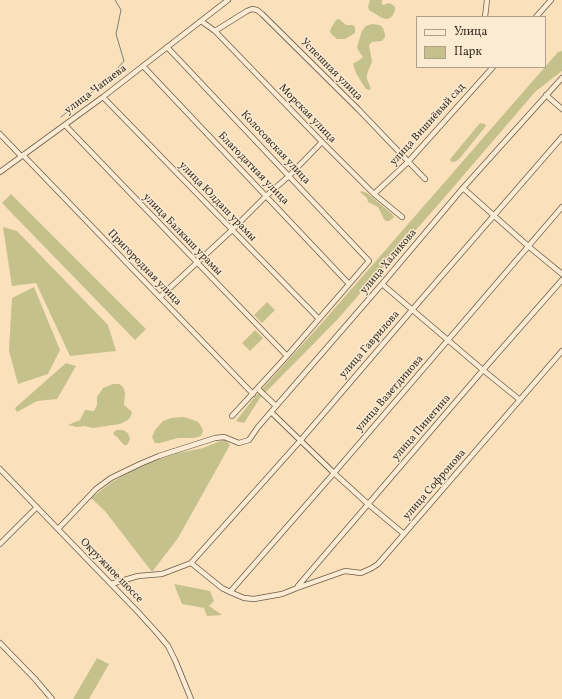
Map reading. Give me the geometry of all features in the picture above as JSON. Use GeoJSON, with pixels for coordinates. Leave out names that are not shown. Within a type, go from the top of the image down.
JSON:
{"type":"FeatureCollection","features":[{"type":"Feature","properties":{"kind":"street","name":"улица Чапаева"},"geometry":{"type":"LineString","coordinates":[[0,172],[103,97],[228,0]]}},
{"type":"Feature","properties":{"kind":"street"},"geometry":{"type":"LineString","coordinates":[[485,16],[487,0]]}},
{"type":"Feature","properties":{"kind":"street"},"geometry":{"type":"LineString","coordinates":[[537,16],[551,0]]}},
{"type":"Feature","properties":{"kind":"street","name":"Успешная улица"},"geometry":{"type":"LineString","coordinates":[[215,31],[247,11],[252,9],[257,10],[358,109],[425,179]]}},
{"type":"Feature","properties":{"kind":"street","name":"Морская улица"},"geometry":{"type":"LineString","coordinates":[[201,21],[215,31],[374,194],[402,217]]}},
{"type":"Feature","properties":{"kind":"street","name":"Колосовская улица"},"geometry":{"type":"LineString","coordinates":[[167,47],[369,261],[350,284]]}},
{"type":"Feature","properties":{"kind":"street","name":"Благодатная улица"},"geometry":{"type":"LineString","coordinates":[[143,66],[350,284]]}},
{"type":"Feature","properties":{"kind":"street","name":"улица Вишнёвый сад"},"geometry":{"type":"LineString","coordinates":[[374,194],[408,162],[492,68]]}},
{"type":"Feature","properties":{"kind":"street","name":"улица Халикова"},"geometry":{"type":"LineString","coordinates":[[58,529],[96,489],[110,478],[159,456],[215,438],[224,437],[239,443],[246,441],[252,436],[258,427],[463,188],[562,78]]}},
{"type":"Feature","properties":{"kind":"street"},"geometry":{"type":"LineString","coordinates":[[546,95],[562,110]]}},
{"type":"Feature","properties":{"kind":"street","name":"улица Юлдаш урамы"},"geometry":{"type":"LineString","coordinates":[[103,97],[319,319]]}},
{"type":"Feature","properties":{"kind":"street","name":"улица Балкыш урамы"},"geometry":{"type":"LineString","coordinates":[[65,125],[287,356]]}},
{"type":"Feature","properties":{"kind":"street","name":"Пригородная улица"},"geometry":{"type":"LineString","coordinates":[[0,134],[253,394]]}},
{"type":"Feature","properties":{"kind":"street","name":"улица Гаврилова"},"geometry":{"type":"LineString","coordinates":[[191,563],[300,441],[562,137]]}},
{"type":"Feature","properties":{"kind":"street"},"geometry":{"type":"LineString","coordinates":[[160,297],[289,176],[322,142]]}},
{"type":"Feature","properties":{"kind":"street"},"geometry":{"type":"LineString","coordinates":[[463,188],[562,274]]}},
{"type":"Feature","properties":{"kind":"street","name":"улица Вазетдинова"},"geometry":{"type":"LineString","coordinates":[[230,592],[562,207]]}},
{"type":"Feature","properties":{"kind":"street","name":"улица Пинегина"},"geometry":{"type":"LineString","coordinates":[[297,588],[562,280]]}},
{"type":"Feature","properties":{"kind":"street"},"geometry":{"type":"LineString","coordinates":[[232,416],[258,389],[350,284]]}},
{"type":"Feature","properties":{"kind":"street"},"geometry":{"type":"LineString","coordinates":[[382,284],[520,400]]}},
{"type":"Feature","properties":{"kind":"street","name":"улица Софронова"},"geometry":{"type":"LineString","coordinates":[[191,563],[222,588],[244,598],[254,599],[282,594],[345,572],[365,572],[378,564],[562,351]]}},
{"type":"Feature","properties":{"kind":"street"},"geometry":{"type":"LineString","coordinates":[[258,389],[276,406]]}},
{"type":"Feature","properties":{"kind":"street"},"geometry":{"type":"LineString","coordinates":[[271,412],[334,473],[404,534]]}},
{"type":"Feature","properties":{"kind":"street","name":"Окружное шоссе"},"geometry":{"type":"LineString","coordinates":[[0,469],[111,584],[168,646],[191,699]]}},
{"type":"Feature","properties":{"kind":"street"},"geometry":{"type":"LineString","coordinates":[[0,544],[37,507]]}},
{"type":"Feature","properties":{"kind":"street"},"geometry":{"type":"LineString","coordinates":[[111,584],[138,576],[154,576],[162,574],[191,563]]}},
{"type":"Feature","properties":{"kind":"street"},"geometry":{"type":"LineString","coordinates":[[0,643],[52,699]]}},
{"type":"Feature","properties":{"kind":"green space"},"geometry":{"type":"Polygon","coordinates":[[[370,0],[382,0],[383,5],[389,3],[393,5],[395,10],[393,15],[387,19],[382,18],[369,10],[368,7],[370,0]]]}},
{"type":"Feature","properties":{"kind":"green space"},"geometry":{"type":"Polygon","coordinates":[[[339,19],[346,25],[353,25],[355,27],[355,33],[345,39],[337,39],[331,34],[331,28],[336,20],[339,19]]]}},
{"type":"Feature","properties":{"kind":"green space"},"geometry":{"type":"Polygon","coordinates":[[[372,24],[380,25],[383,28],[385,37],[382,41],[372,42],[369,45],[372,62],[367,74],[367,79],[371,89],[368,90],[365,88],[356,73],[353,64],[363,57],[357,47],[362,31],[366,26],[372,24]]]}},
{"type":"Feature","properties":{"kind":"green space"},"geometry":{"type":"Polygon","coordinates":[[[562,51],[562,71],[535,92],[336,321],[260,398],[244,423],[236,421],[253,399],[321,324],[544,68],[546,68],[546,66],[558,52],[562,51]]]}},
{"type":"Feature","properties":{"kind":"green space"},"geometry":{"type":"Polygon","coordinates":[[[480,123],[485,124],[486,126],[460,158],[455,162],[452,162],[450,160],[451,158],[480,123]]]}},
{"type":"Feature","properties":{"kind":"green space"},"geometry":{"type":"Polygon","coordinates":[[[362,191],[367,193],[394,217],[389,221],[386,221],[378,207],[368,202],[367,198],[360,192],[362,191]]]}},
{"type":"Feature","properties":{"kind":"green space"},"geometry":{"type":"Polygon","coordinates":[[[11,194],[146,329],[135,340],[2,203],[11,194]]]}},
{"type":"Feature","properties":{"kind":"green space"},"geometry":{"type":"Polygon","coordinates":[[[3,227],[17,231],[108,325],[116,351],[70,356],[36,283],[12,286],[3,227]]]}},
{"type":"Feature","properties":{"kind":"green space"},"geometry":{"type":"Polygon","coordinates":[[[34,287],[60,350],[48,374],[18,384],[9,351],[12,298],[34,287]]]}},
{"type":"Feature","properties":{"kind":"green space"},"geometry":{"type":"Polygon","coordinates":[[[267,302],[275,310],[262,323],[254,315],[267,302]]]}},
{"type":"Feature","properties":{"kind":"green space"},"geometry":{"type":"Polygon","coordinates":[[[255,330],[263,338],[250,351],[242,343],[255,330]]]}},
{"type":"Feature","properties":{"kind":"green space"},"geometry":{"type":"Polygon","coordinates":[[[66,363],[76,366],[57,399],[37,401],[17,412],[15,408],[66,363]]]}},
{"type":"Feature","properties":{"kind":"green space"},"geometry":{"type":"Polygon","coordinates":[[[113,384],[119,384],[124,389],[124,405],[132,412],[128,420],[120,424],[93,428],[68,425],[80,420],[85,410],[94,411],[97,405],[97,397],[103,388],[113,384]]]}},
{"type":"Feature","properties":{"kind":"green space"},"geometry":{"type":"Polygon","coordinates":[[[184,417],[199,423],[203,431],[201,436],[194,438],[178,438],[155,443],[152,437],[155,430],[163,421],[171,418],[184,417]]]}},
{"type":"Feature","properties":{"kind":"green space"},"geometry":{"type":"Polygon","coordinates":[[[117,430],[123,430],[128,433],[130,439],[127,445],[124,445],[113,434],[117,430]]]}},
{"type":"Feature","properties":{"kind":"green space"},"geometry":{"type":"Polygon","coordinates":[[[225,439],[230,445],[178,538],[152,572],[105,511],[91,498],[112,482],[142,465],[179,453],[203,448],[225,439]]]}},
{"type":"Feature","properties":{"kind":"green space"},"geometry":{"type":"Polygon","coordinates":[[[174,584],[210,591],[214,601],[209,606],[222,615],[207,616],[204,608],[182,604],[174,584]]]}},
{"type":"Feature","properties":{"kind":"green space"},"geometry":{"type":"Polygon","coordinates":[[[97,658],[109,664],[89,699],[73,699],[97,658]]]}},
{"type":"Feature","properties":{"kind":"waterway"},"geometry":{"type":"LineString","coordinates":[[61,117],[108,79],[124,61],[116,34],[121,10],[115,0]]}}]}
